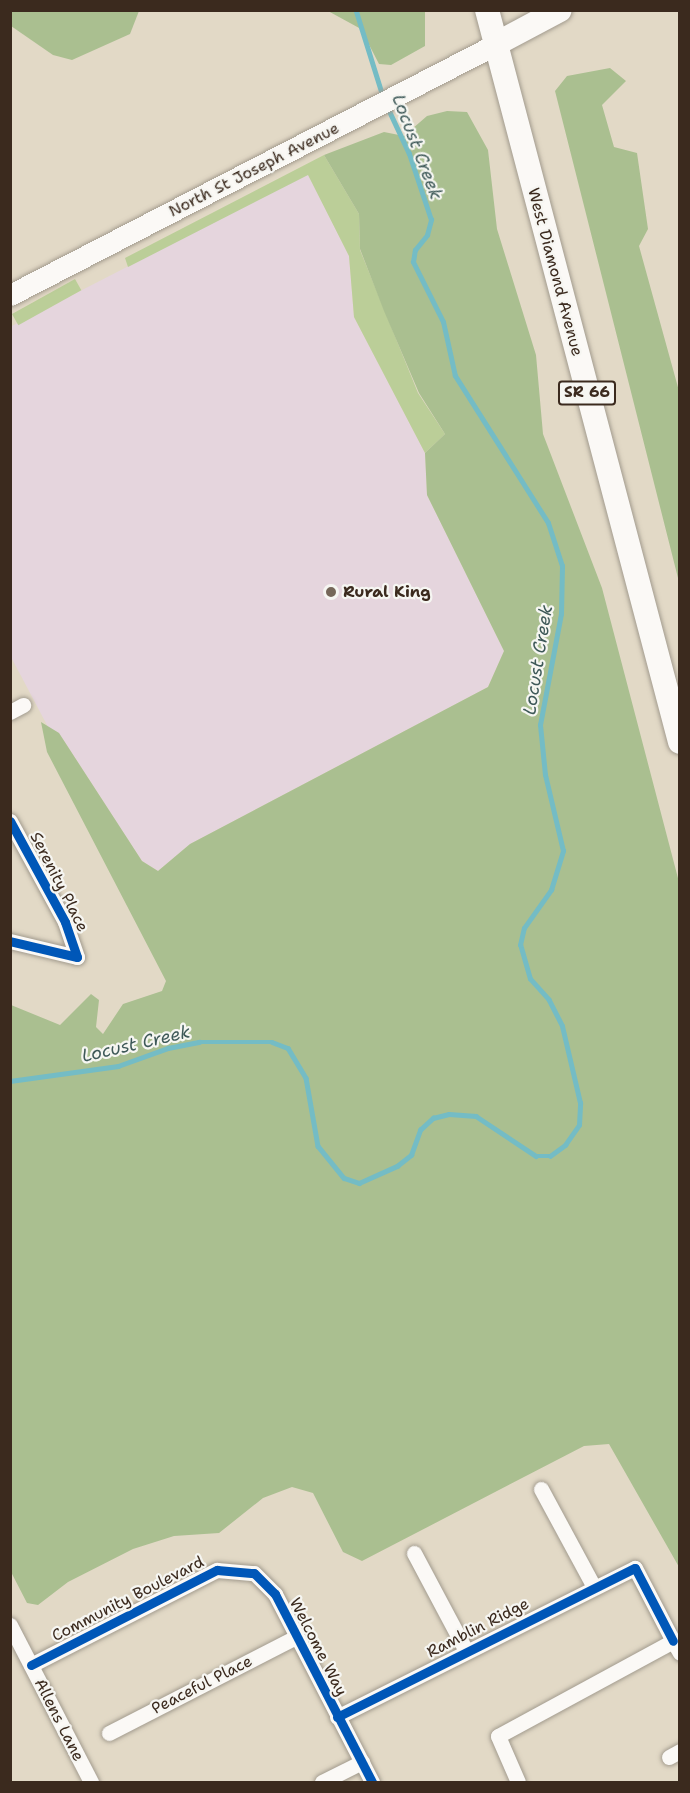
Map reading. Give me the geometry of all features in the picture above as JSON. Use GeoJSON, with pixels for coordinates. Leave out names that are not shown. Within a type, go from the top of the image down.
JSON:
{"type":"FeatureCollection","features":[{"type":"Feature","properties":{"kind":"main road","name":"West Diamond Avenue"},"geometry":{"type":"LineString","coordinates":[[487,10],[680,742]]}},
{"type":"Feature","properties":{"kind":"main road"},"geometry":{"type":"LineString","coordinates":[[496,44],[560,10]]}},
{"type":"Feature","properties":{"kind":"main road","name":"North St Joseph Avenue"},"geometry":{"type":"LineString","coordinates":[[10,295],[496,44]]}},
{"type":"Feature","properties":{"kind":"street","name":"Serenity Place"},"geometry":{"type":"LineString","coordinates":[[10,821],[65,922],[77,957],[10,941]]}},
{"type":"Feature","properties":{"kind":"street"},"geometry":{"type":"LineString","coordinates":[[541,1489],[594,1587]]}},
{"type":"Feature","properties":{"kind":"street"},"geometry":{"type":"LineString","coordinates":[[414,1553],[466,1651]]}},
{"type":"Feature","properties":{"kind":"street","name":"Ramblin Ridge"},"geometry":{"type":"LineString","coordinates":[[337,1718],[466,1651],[635,1568],[676,1647]]}},
{"type":"Feature","properties":{"kind":"street","name":"Welcome Way"},"geometry":{"type":"LineString","coordinates":[[240,1569],[265,1582],[372,1782]]}},
{"type":"Feature","properties":{"kind":"street","name":"Community Boulevard"},"geometry":{"type":"LineString","coordinates":[[31,1665],[217,1570],[240,1569]]}},
{"type":"Feature","properties":{"kind":"street","name":"Allens Lane"},"geometry":{"type":"LineString","coordinates":[[10,1625],[92,1782]]}},
{"type":"Feature","properties":{"kind":"street","name":"Peaceful Place"},"geometry":{"type":"LineString","coordinates":[[109,1733],[296,1637]]}},
{"type":"Feature","properties":{"kind":"street"},"geometry":{"type":"LineString","coordinates":[[518,1782],[498,1736],[676,1647]]}},
{"type":"Feature","properties":{"kind":"street"},"geometry":{"type":"LineString","coordinates":[[322,1782],[362,1762]]}},
{"type":"Feature","properties":{"kind":"shaded area"},"geometry":{"type":"Polygon","coordinates":[[[308,174],[349,256],[354,317],[425,453],[427,495],[504,651],[488,687],[190,844],[158,871],[142,861],[59,733],[48,727],[11,657],[10,327],[308,174]]]}},
{"type":"Feature","properties":{"kind":"green space"},"geometry":{"type":"Polygon","coordinates":[[[10,11],[139,11],[130,34],[72,60],[53,55],[11,26],[10,11]]]}},
{"type":"Feature","properties":{"kind":"green space"},"geometry":{"type":"Polygon","coordinates":[[[328,11],[425,11],[425,46],[391,65],[379,64],[361,29],[328,11]]]}},
{"type":"Feature","properties":{"kind":"green space"},"geometry":{"type":"Polygon","coordinates":[[[610,68],[626,81],[602,105],[614,147],[637,153],[648,229],[639,246],[679,391],[679,582],[555,91],[567,76],[610,68]]]}},
{"type":"Feature","properties":{"kind":"green space"},"geometry":{"type":"Polygon","coordinates":[[[447,111],[467,112],[488,150],[497,229],[536,355],[543,434],[602,588],[679,882],[679,1567],[609,1444],[584,1446],[362,1561],[343,1552],[313,1493],[292,1487],[263,1498],[219,1533],[174,1536],[133,1549],[68,1582],[38,1605],[27,1603],[10,1570],[11,1005],[60,1025],[91,994],[99,1000],[96,1027],[103,1034],[123,1004],[162,991],[166,981],[47,752],[41,722],[59,733],[142,861],[158,871],[190,844],[488,687],[504,651],[427,495],[425,453],[445,434],[419,393],[384,311],[360,249],[359,214],[324,155],[384,132],[404,136],[427,116],[447,111]]]}},
{"type":"Feature","properties":{"kind":"green space"},"geometry":{"type":"Polygon","coordinates":[[[324,155],[359,214],[360,250],[418,393],[445,434],[425,453],[354,317],[349,256],[308,175],[128,267],[125,258],[324,155]]]}},
{"type":"Feature","properties":{"kind":"green space"},"geometry":{"type":"Polygon","coordinates":[[[75,279],[81,290],[18,325],[12,314],[75,279]]]}},
{"type":"Feature","properties":{"kind":"waterway","name":"Locust Creek"},"geometry":{"type":"LineString","coordinates":[[356,10],[383,96]]}},
{"type":"Feature","properties":{"kind":"waterway","name":"Locust Creek"},"geometry":{"type":"LineString","coordinates":[[10,1081],[118,1066],[168,1048],[199,1042],[272,1042],[288,1048],[306,1078],[318,1146],[344,1178],[359,1183],[397,1166],[411,1155],[420,1130],[433,1118],[449,1114],[476,1116],[536,1156],[550,1156],[565,1145],[579,1125],[580,1103],[562,1026],[549,1000],[530,979],[520,945],[524,928],[551,890],[563,851],[545,775],[540,725],[561,614],[562,566],[548,523],[455,376],[443,322],[413,262],[415,250],[427,235],[431,220],[409,154],[387,107]]}},
{"type":"Feature","properties":{"kind":"cycle path"},"geometry":{"type":"LineString","coordinates":[[10,821],[65,922],[77,957],[10,941]]}},
{"type":"Feature","properties":{"kind":"cycle path"},"geometry":{"type":"LineString","coordinates":[[337,1717],[635,1568],[673,1641]]}},
{"type":"Feature","properties":{"kind":"cycle path"},"geometry":{"type":"LineString","coordinates":[[31,1665],[217,1570],[254,1573],[275,1594],[372,1782]]}},
{"type":"Feature","properties":{"kind":"place","name":"Rural King"},"geometry":{"type":"Point","coordinates":[331,592]}}]}
